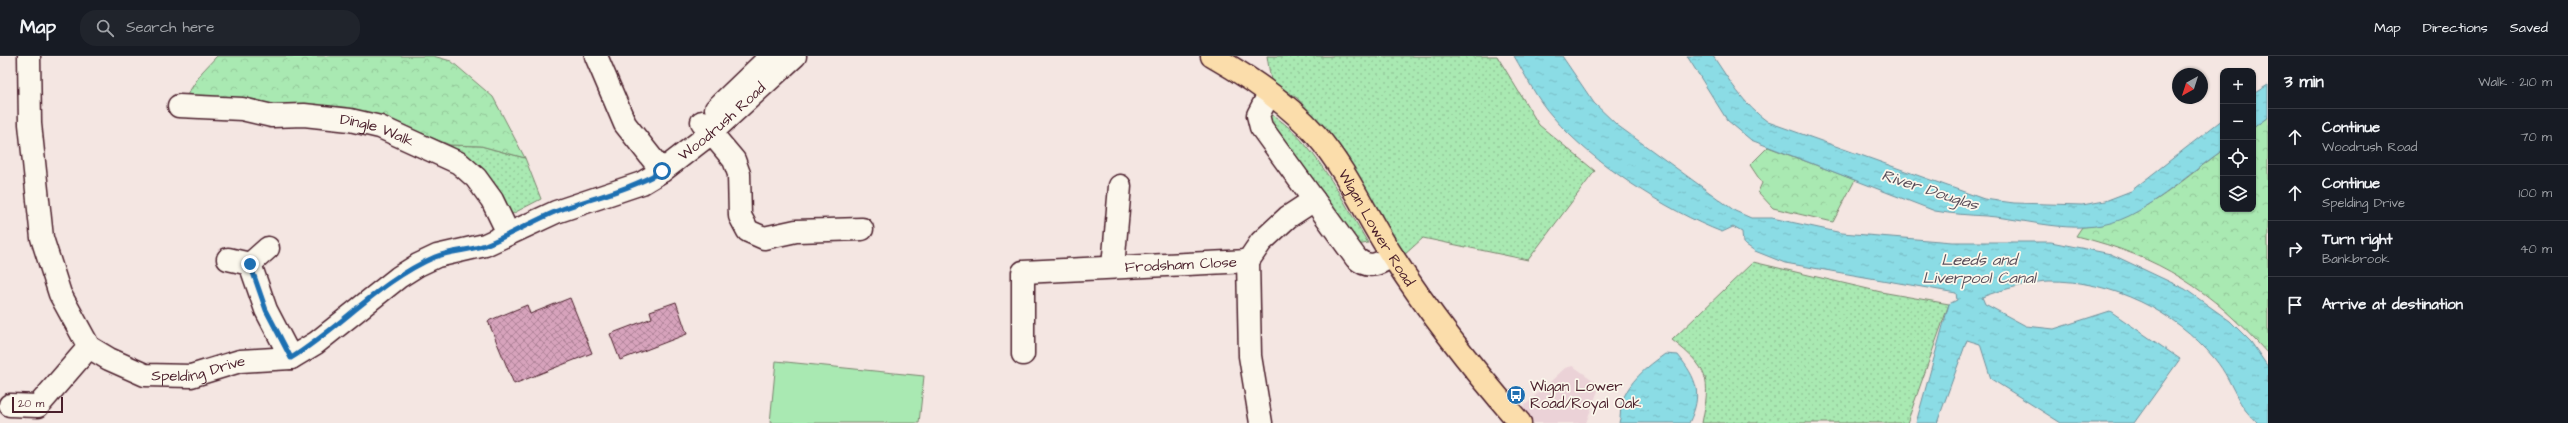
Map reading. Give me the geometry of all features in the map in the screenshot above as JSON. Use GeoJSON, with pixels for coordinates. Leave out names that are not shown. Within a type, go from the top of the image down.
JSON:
{"type":"FeatureCollection","features":[{"type":"Feature","properties":{"kind":"main road","name":"Wigan Lower Road"},"geometry":{"type":"LineString","coordinates":[[1212,56],[1269,94],[1291,111],[1318,137],[1392,256],[1461,352],[1520,423]]}},
{"type":"Feature","properties":{"kind":"street"},"geometry":{"type":"LineString","coordinates":[[10,405],[38,406],[89,347],[60,294],[42,238],[30,124],[29,56]]}},
{"type":"Feature","properties":{"kind":"street"},"geometry":{"type":"LineString","coordinates":[[596,56],[625,124],[657,166]]}},
{"type":"Feature","properties":{"kind":"street","name":"Woodrush Road"},"geometry":{"type":"LineString","coordinates":[[707,127],[771,56]]}},
{"type":"Feature","properties":{"kind":"street","name":"Woodrush Road"},"geometry":{"type":"LineString","coordinates":[[508,233],[598,196],[642,182],[657,166],[795,56]]}},
{"type":"Feature","properties":{"kind":"street"},"geometry":{"type":"LineString","coordinates":[[1269,94],[1260,109],[1258,121],[1361,263],[1376,265],[1392,256]]}},
{"type":"Feature","properties":{"kind":"street","name":"Dingle Walk"},"geometry":{"type":"LineString","coordinates":[[179,106],[204,114],[242,109],[272,116],[304,115],[350,120],[380,127],[459,163],[476,178],[492,200],[508,233]]}},
{"type":"Feature","properties":{"kind":"street"},"geometry":{"type":"LineString","coordinates":[[707,127],[734,160],[739,174],[740,216],[748,231],[764,238],[796,231],[848,234]]}},
{"type":"Feature","properties":{"kind":"street","name":"Frodsham Close"},"geometry":{"type":"LineString","coordinates":[[1113,267],[1120,186]]}},
{"type":"Feature","properties":{"kind":"street"},"geometry":{"type":"LineString","coordinates":[[1260,423],[1250,356],[1248,261],[1261,242],[1288,217],[1314,200]]}},
{"type":"Feature","properties":{"kind":"street","name":"Spelding Drive"},"geometry":{"type":"LineString","coordinates":[[89,347],[109,359],[145,375],[191,376],[240,361],[291,358],[316,343],[399,277],[418,265],[437,256],[485,245],[508,233]]}},
{"type":"Feature","properties":{"kind":"street"},"geometry":{"type":"LineString","coordinates":[[250,264],[268,248]]}},
{"type":"Feature","properties":{"kind":"street"},"geometry":{"type":"LineString","coordinates":[[228,259],[250,264]]}},
{"type":"Feature","properties":{"kind":"street","name":"Frodsham Close"},"geometry":{"type":"LineString","coordinates":[[1023,354],[1022,272],[1248,261]]}},
{"type":"Feature","properties":{"kind":"street"},"geometry":{"type":"LineString","coordinates":[[250,264],[266,310],[291,358]]}},
{"type":"Feature","properties":{"kind":"shaded area"},"geometry":{"type":"Polygon","coordinates":[[[1573,366],[1600,385],[1586,423],[1532,423],[1520,410],[1565,368],[1573,366]]]}},
{"type":"Feature","properties":{"kind":"green space"},"geometry":{"type":"Polygon","coordinates":[[[217,56],[433,56],[451,61],[493,97],[525,158],[481,146],[450,145],[393,122],[185,98],[202,72],[217,56]]]}},
{"type":"Feature","properties":{"kind":"green space"},"geometry":{"type":"Polygon","coordinates":[[[1267,56],[1497,56],[1539,125],[1595,171],[1528,260],[1423,238],[1403,256],[1321,125],[1297,98],[1271,81],[1267,56]]]}},
{"type":"Feature","properties":{"kind":"green space"},"geometry":{"type":"Polygon","coordinates":[[[1269,113],[1285,124],[1313,154],[1337,190],[1368,243],[1357,245],[1270,131],[1269,113]]]}},
{"type":"Feature","properties":{"kind":"green space"},"geometry":{"type":"Polygon","coordinates":[[[2268,117],[2268,354],[2247,331],[2225,311],[2182,278],[2159,265],[2134,254],[2106,244],[2076,236],[2082,227],[2102,224],[2139,210],[2174,187],[2220,152],[2220,212],[2256,212],[2256,126],[2268,117]]]}},
{"type":"Feature","properties":{"kind":"green space"},"geometry":{"type":"Polygon","coordinates":[[[450,145],[481,146],[525,158],[541,199],[510,215],[460,153],[450,145]]]}},
{"type":"Feature","properties":{"kind":"green space"},"geometry":{"type":"Polygon","coordinates":[[[1768,147],[1855,180],[1833,222],[1773,208],[1758,192],[1762,183],[1750,165],[1768,147]]]}},
{"type":"Feature","properties":{"kind":"green space"},"geometry":{"type":"Polygon","coordinates":[[[1753,262],[1881,292],[1949,304],[1907,423],[1702,423],[1706,395],[1704,376],[1694,359],[1672,340],[1753,262]]]}},
{"type":"Feature","properties":{"kind":"green space"},"geometry":{"type":"Polygon","coordinates":[[[776,361],[924,376],[919,423],[770,423],[776,361]]]}},
{"type":"Feature","properties":{"kind":"water","name":"Leeds and Liverpool Canal"},"geometry":{"type":"Polygon","coordinates":[[[1514,56],[1562,56],[1594,103],[1617,125],[1735,211],[1751,218],[1772,218],[1842,233],[1952,242],[2051,242],[2111,254],[2185,289],[2230,321],[2251,342],[2268,367],[2268,423],[2257,423],[2242,405],[2225,374],[2214,358],[2198,341],[2161,313],[2118,293],[2095,286],[2072,282],[2049,281],[2016,287],[1982,297],[1985,304],[2026,326],[2054,329],[2110,311],[2180,359],[2134,423],[2061,423],[1991,379],[1980,344],[1967,340],[1937,423],[1916,423],[1949,304],[1957,300],[1956,293],[1785,263],[1755,251],[1743,243],[1742,232],[1733,227],[1722,232],[1678,212],[1631,184],[1609,168],[1569,134],[1542,103],[1514,56]]]}},
{"type":"Feature","properties":{"kind":"water","name":"River Douglas"},"geometry":{"type":"Polygon","coordinates":[[[1687,56],[1713,56],[1744,100],[1768,122],[1984,199],[2014,203],[2082,205],[2105,201],[2131,191],[2220,121],[2220,152],[2153,202],[2129,216],[2111,223],[2094,226],[2058,226],[2004,218],[1935,211],[1751,140],[1727,120],[1687,56]]]}},
{"type":"Feature","properties":{"kind":"water"},"geometry":{"type":"Polygon","coordinates":[[[2268,85],[2268,117],[2256,126],[2256,104],[2256,92],[2268,85]]]}},
{"type":"Feature","properties":{"kind":"water"},"geometry":{"type":"Polygon","coordinates":[[[1665,354],[1678,355],[1694,379],[1697,395],[1696,404],[1689,423],[1619,423],[1621,405],[1628,389],[1639,375],[1665,354]]]}},
{"type":"Feature","properties":{"kind":"building"},"geometry":{"type":"Polygon","coordinates":[[[570,298],[592,353],[514,384],[488,321],[527,305],[530,314],[570,298]]]}},
{"type":"Feature","properties":{"kind":"building"},"geometry":{"type":"Polygon","coordinates":[[[676,302],[687,334],[620,360],[610,334],[652,318],[650,311],[676,302]]]}},
{"type":"Feature","properties":{"kind":"place","name":"Wigan Lower Road/Royal Oak"},"geometry":{"type":"Point","coordinates":[1516,395]}},
{"type":"Feature","properties":{"kind":"route"},"geometry":{"type":"LineString","coordinates":[[250,264],[266,310],[291,358],[316,343],[399,277],[418,265],[437,256],[485,245],[556,212],[598,196],[642,182],[662,171]]}}]}
